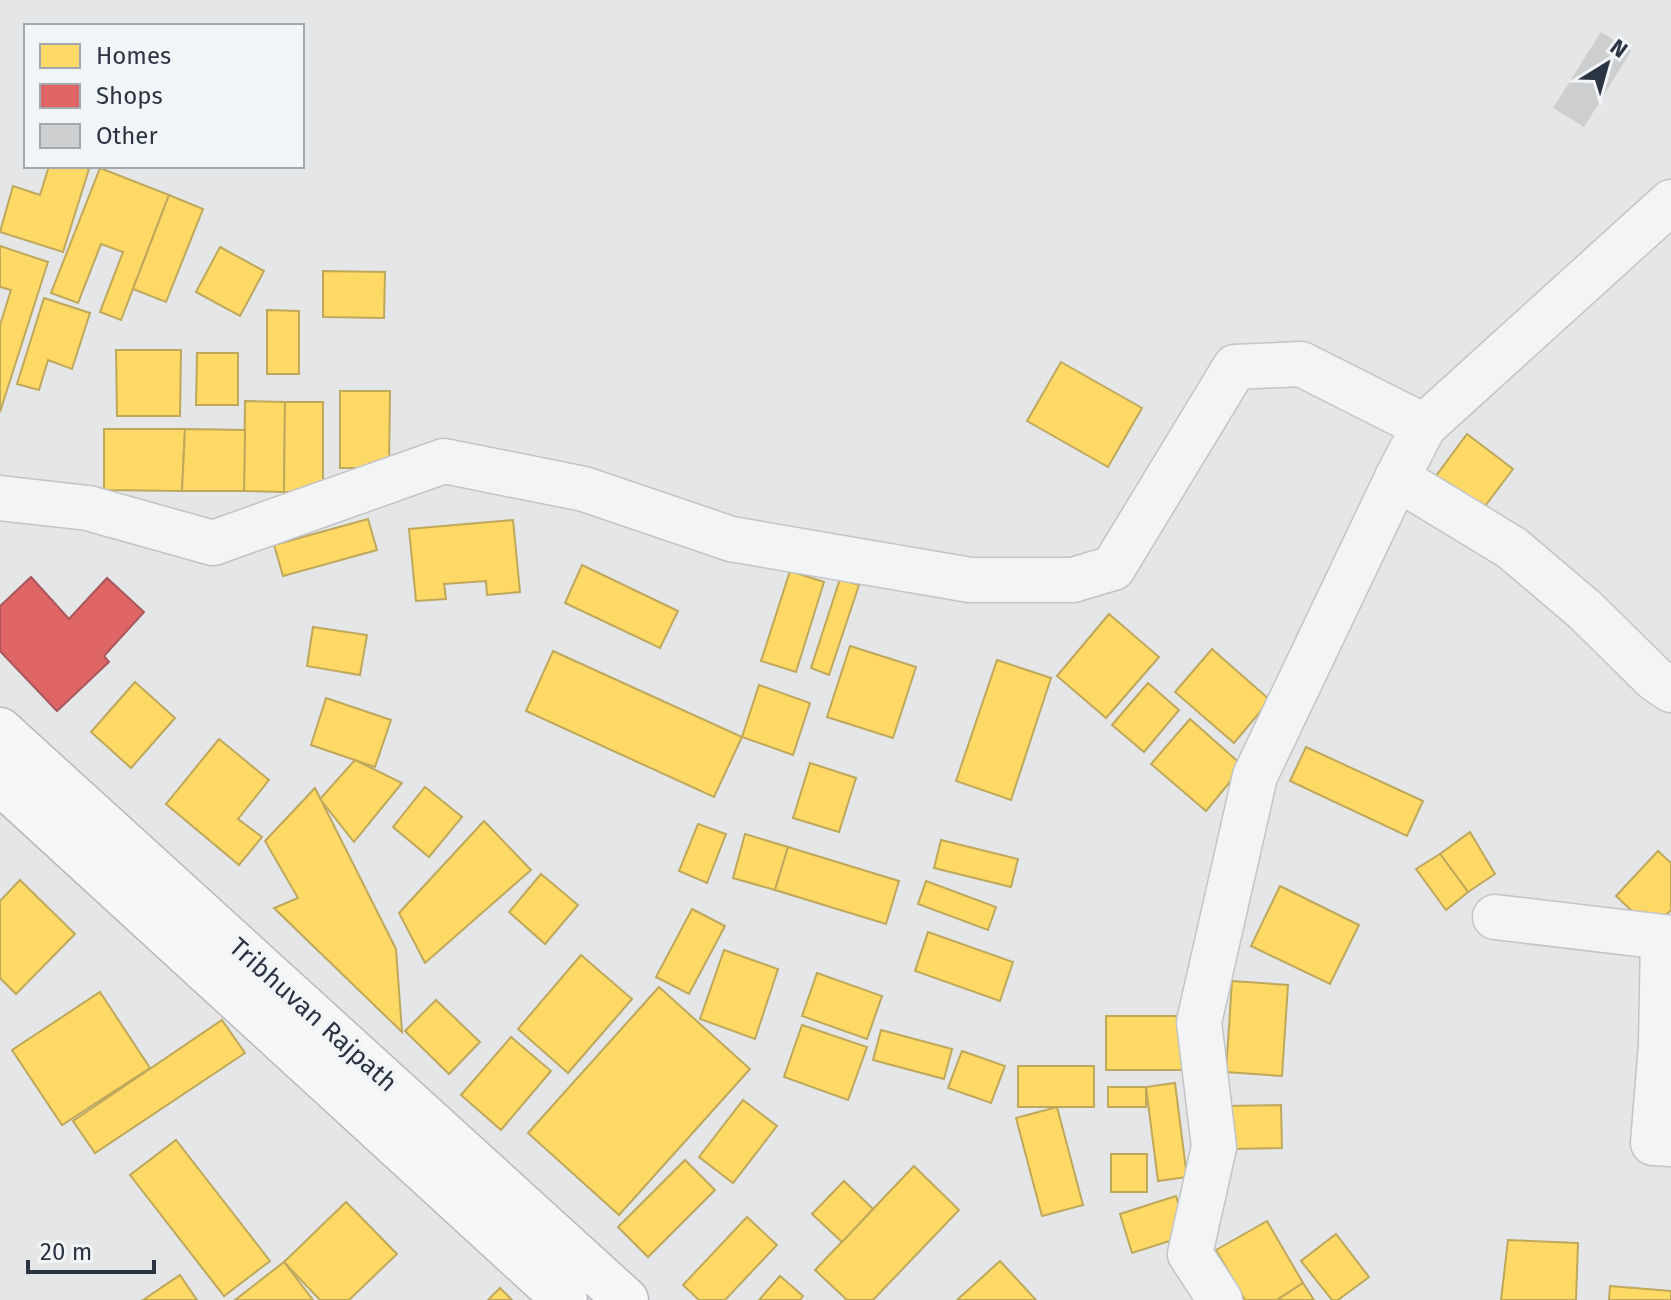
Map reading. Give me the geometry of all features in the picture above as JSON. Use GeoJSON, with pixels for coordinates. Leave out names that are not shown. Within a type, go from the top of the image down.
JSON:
{"type":"FeatureCollection","features":[{"type":"Feature","properties":{"kind":"highway","name":"Tribhuvan Rajpath"},"geometry":{"type":"LineString","coordinates":[[0,730],[626,1300]]}},
{"type":"Feature","properties":{"kind":"highway","name":"Tribhuvan Rajpath"},"geometry":{"type":"LineString","coordinates":[[0,782],[565,1300]]}},
{"type":"Feature","properties":{"kind":"street"},"geometry":{"type":"LineString","coordinates":[[1220,1300],[1190,1254],[1214,1147],[1199,1022],[1255,776],[1424,426],[1671,202]]}},
{"type":"Feature","properties":{"kind":"street"},"geometry":{"type":"LineString","coordinates":[[0,498],[88,508],[213,543],[444,461],[584,489],[731,539],[970,580],[1073,580],[1113,568],[1235,367],[1301,364],[1424,426]]}},
{"type":"Feature","properties":{"kind":"street"},"geometry":{"type":"LineString","coordinates":[[1397,478],[1512,548],[1585,610],[1655,679],[1671,690]]}},
{"type":"Feature","properties":{"kind":"street"},"geometry":{"type":"LineString","coordinates":[[1495,917],[1667,938],[1653,1143],[1671,1144]]}},
{"type":"Feature","properties":{"kind":"building: Homes"},"geometry":{"type":"Polygon","coordinates":[[[48,168],[89,169],[63,252],[0,232],[13,186],[40,195],[48,168]]]}},
{"type":"Feature","properties":{"kind":"building: Homes"},"geometry":{"type":"Polygon","coordinates":[[[100,168],[169,195],[121,320],[100,312],[123,252],[101,244],[78,303],[51,293],[100,168]]]}},
{"type":"Feature","properties":{"kind":"building: Homes"},"geometry":{"type":"Polygon","coordinates":[[[169,195],[203,209],[166,302],[133,289],[169,195]]]}},
{"type":"Feature","properties":{"kind":"building: Homes"},"geometry":{"type":"Polygon","coordinates":[[[0,246],[48,262],[0,412],[0,325],[11,290],[0,287],[0,246]]]}},
{"type":"Feature","properties":{"kind":"building: Homes"},"geometry":{"type":"Polygon","coordinates":[[[220,247],[264,271],[240,316],[196,292],[220,247]]]}},
{"type":"Feature","properties":{"kind":"building: Homes"},"geometry":{"type":"Polygon","coordinates":[[[323,271],[385,272],[384,318],[323,317],[323,271]]]}},
{"type":"Feature","properties":{"kind":"building: Homes"},"geometry":{"type":"Polygon","coordinates":[[[44,298],[90,313],[72,369],[48,360],[39,390],[17,384],[44,298]]]}},
{"type":"Feature","properties":{"kind":"building: Homes"},"geometry":{"type":"Polygon","coordinates":[[[267,310],[299,311],[299,374],[267,374],[267,310]]]}},
{"type":"Feature","properties":{"kind":"building: Homes"},"geometry":{"type":"Polygon","coordinates":[[[116,350],[181,350],[180,416],[117,416],[116,350]]]}},
{"type":"Feature","properties":{"kind":"building: Homes"},"geometry":{"type":"Polygon","coordinates":[[[197,353],[238,353],[238,405],[196,405],[197,353]]]}},
{"type":"Feature","properties":{"kind":"building: Homes"},"geometry":{"type":"Polygon","coordinates":[[[1061,362],[1142,408],[1108,467],[1027,421],[1061,362]]]}},
{"type":"Feature","properties":{"kind":"building: Homes"},"geometry":{"type":"Polygon","coordinates":[[[340,391],[390,391],[389,468],[340,468],[340,391]]]}},
{"type":"Feature","properties":{"kind":"building: Homes"},"geometry":{"type":"Polygon","coordinates":[[[245,401],[285,402],[284,492],[244,491],[245,401]]]}},
{"type":"Feature","properties":{"kind":"building: Homes"},"geometry":{"type":"Polygon","coordinates":[[[285,402],[323,402],[323,492],[284,492],[285,402]]]}},
{"type":"Feature","properties":{"kind":"building: Homes"},"geometry":{"type":"Polygon","coordinates":[[[104,429],[185,429],[182,491],[104,490],[104,429]]]}},
{"type":"Feature","properties":{"kind":"building: Homes"},"geometry":{"type":"Polygon","coordinates":[[[185,429],[245,430],[244,491],[182,491],[185,429]]]}},
{"type":"Feature","properties":{"kind":"building: Homes"},"geometry":{"type":"Polygon","coordinates":[[[1467,434],[1513,469],[1479,514],[1433,480],[1467,434]]]}},
{"type":"Feature","properties":{"kind":"building: Homes"},"geometry":{"type":"Polygon","coordinates":[[[368,519],[377,550],[283,576],[274,545],[368,519]]]}},
{"type":"Feature","properties":{"kind":"building: Homes"},"geometry":{"type":"Polygon","coordinates":[[[513,520],[520,592],[487,595],[486,581],[444,584],[446,599],[416,601],[409,529],[513,520]]]}},
{"type":"Feature","properties":{"kind":"building: Homes"},"geometry":{"type":"Polygon","coordinates":[[[582,565],[678,611],[660,648],[565,603],[582,565]]]}},
{"type":"Feature","properties":{"kind":"building: Homes"},"geometry":{"type":"Polygon","coordinates":[[[790,571],[824,582],[796,672],[761,661],[790,571]]]}},
{"type":"Feature","properties":{"kind":"building: Homes"},"geometry":{"type":"Polygon","coordinates":[[[840,579],[859,585],[829,675],[811,668],[840,579]]]}},
{"type":"Feature","properties":{"kind":"building: Homes"},"geometry":{"type":"Polygon","coordinates":[[[1109,614],[1159,657],[1106,718],[1057,676],[1109,614]]]}},
{"type":"Feature","properties":{"kind":"building: Homes"},"geometry":{"type":"Polygon","coordinates":[[[313,627],[367,635],[360,675],[307,666],[313,627]]]}},
{"type":"Feature","properties":{"kind":"building: Homes"},"geometry":{"type":"Polygon","coordinates":[[[850,646],[916,667],[893,738],[827,717],[850,646]]]}},
{"type":"Feature","properties":{"kind":"building: Homes"},"geometry":{"type":"Polygon","coordinates":[[[1212,649],[1270,700],[1234,743],[1175,692],[1212,649]]]}},
{"type":"Feature","properties":{"kind":"building: Homes"},"geometry":{"type":"Polygon","coordinates":[[[553,651],[742,737],[714,797],[526,711],[553,651]]]}},
{"type":"Feature","properties":{"kind":"building: Homes"},"geometry":{"type":"Polygon","coordinates":[[[997,660],[1051,678],[1011,800],[956,781],[997,660]]]}},
{"type":"Feature","properties":{"kind":"building: Homes"},"geometry":{"type":"Polygon","coordinates":[[[135,682],[175,718],[131,768],[91,732],[135,682]]]}},
{"type":"Feature","properties":{"kind":"building: Homes"},"geometry":{"type":"Polygon","coordinates":[[[1148,683],[1179,710],[1144,752],[1112,725],[1148,683]]]}},
{"type":"Feature","properties":{"kind":"building: Homes"},"geometry":{"type":"Polygon","coordinates":[[[759,685],[810,703],[793,755],[742,737],[759,685]]]}},
{"type":"Feature","properties":{"kind":"building: Homes"},"geometry":{"type":"Polygon","coordinates":[[[326,698],[391,720],[375,767],[311,745],[326,698]]]}},
{"type":"Feature","properties":{"kind":"building: Homes"},"geometry":{"type":"Polygon","coordinates":[[[1190,719],[1243,766],[1206,811],[1151,764],[1190,719]]]}},
{"type":"Feature","properties":{"kind":"building: Homes"},"geometry":{"type":"Polygon","coordinates":[[[219,739],[269,780],[238,819],[262,837],[239,865],[166,804],[219,739]]]}},
{"type":"Feature","properties":{"kind":"building: Homes"},"geometry":{"type":"Polygon","coordinates":[[[1306,747],[1423,801],[1407,836],[1290,781],[1306,747]]]}},
{"type":"Feature","properties":{"kind":"building: Homes"},"geometry":{"type":"Polygon","coordinates":[[[355,760],[402,783],[354,842],[320,799],[355,760]]]}},
{"type":"Feature","properties":{"kind":"building: Homes"},"geometry":{"type":"Polygon","coordinates":[[[810,763],[856,778],[839,832],[793,818],[810,763]]]}},
{"type":"Feature","properties":{"kind":"building: Homes"},"geometry":{"type":"Polygon","coordinates":[[[425,787],[462,817],[429,857],[393,827],[425,787]]]}},
{"type":"Feature","properties":{"kind":"building: Homes"},"geometry":{"type":"Polygon","coordinates":[[[315,788],[396,949],[402,1032],[274,908],[298,898],[265,841],[315,788]]]}},
{"type":"Feature","properties":{"kind":"building: Homes"},"geometry":{"type":"Polygon","coordinates":[[[484,821],[531,870],[425,963],[399,913],[484,821]]]}},
{"type":"Feature","properties":{"kind":"building: Homes"},"geometry":{"type":"Polygon","coordinates":[[[698,824],[726,834],[707,883],[679,871],[698,824]]]}},
{"type":"Feature","properties":{"kind":"building: Homes"},"geometry":{"type":"Polygon","coordinates":[[[1470,832],[1495,874],[1468,892],[1440,854],[1470,832]]]}},
{"type":"Feature","properties":{"kind":"building: Homes"},"geometry":{"type":"Polygon","coordinates":[[[745,834],[788,847],[775,890],[733,878],[745,834]]]}},
{"type":"Feature","properties":{"kind":"building: Homes"},"geometry":{"type":"Polygon","coordinates":[[[941,840],[1018,859],[1011,887],[934,868],[941,840]]]}},
{"type":"Feature","properties":{"kind":"building: Homes"},"geometry":{"type":"Polygon","coordinates":[[[788,847],[899,881],[886,924],[775,890],[788,847]]]}},
{"type":"Feature","properties":{"kind":"building: Homes"},"geometry":{"type":"Polygon","coordinates":[[[1658,851],[1671,863],[1671,910],[1652,930],[1616,896],[1658,851]]]}},
{"type":"Feature","properties":{"kind":"building: Homes"},"geometry":{"type":"Polygon","coordinates":[[[1440,854],[1468,892],[1446,910],[1416,869],[1440,854]]]}},
{"type":"Feature","properties":{"kind":"building: Homes"},"geometry":{"type":"Polygon","coordinates":[[[541,874],[578,905],[545,944],[509,912],[541,874]]]}},
{"type":"Feature","properties":{"kind":"building: Homes"},"geometry":{"type":"Polygon","coordinates":[[[20,880],[75,934],[16,994],[0,978],[0,901],[20,880]]]}},
{"type":"Feature","properties":{"kind":"building: Homes"},"geometry":{"type":"Polygon","coordinates":[[[926,881],[996,907],[988,930],[918,904],[926,881]]]}},
{"type":"Feature","properties":{"kind":"building: Homes"},"geometry":{"type":"Polygon","coordinates":[[[1280,886],[1359,925],[1330,984],[1251,946],[1280,886]]]}},
{"type":"Feature","properties":{"kind":"building: Homes"},"geometry":{"type":"Polygon","coordinates":[[[692,909],[725,926],[689,994],[656,977],[692,909]]]}},
{"type":"Feature","properties":{"kind":"building: Homes"},"geometry":{"type":"Polygon","coordinates":[[[928,932],[1013,962],[1000,1001],[915,971],[928,932]]]}},
{"type":"Feature","properties":{"kind":"building: Homes"},"geometry":{"type":"Polygon","coordinates":[[[724,950],[778,969],[755,1039],[700,1019],[724,950]]]}},
{"type":"Feature","properties":{"kind":"building: Homes"},"geometry":{"type":"Polygon","coordinates":[[[581,955],[632,999],[568,1073],[518,1029],[581,955]]]}},
{"type":"Feature","properties":{"kind":"building: Homes"},"geometry":{"type":"Polygon","coordinates":[[[817,973],[882,996],[867,1039],[802,1016],[817,973]]]}},
{"type":"Feature","properties":{"kind":"building: Homes"},"geometry":{"type":"Polygon","coordinates":[[[1232,981],[1288,985],[1282,1076],[1226,1072],[1232,981]]]}},
{"type":"Feature","properties":{"kind":"building: Homes"},"geometry":{"type":"Polygon","coordinates":[[[659,987],[750,1069],[619,1215],[528,1133],[659,987]]]}},
{"type":"Feature","properties":{"kind":"building: Homes"},"geometry":{"type":"Polygon","coordinates":[[[100,992],[150,1068],[62,1125],[12,1050],[100,992]]]}},
{"type":"Feature","properties":{"kind":"building: Homes"},"geometry":{"type":"Polygon","coordinates":[[[436,1000],[480,1042],[449,1074],[405,1031],[436,1000]]]}},
{"type":"Feature","properties":{"kind":"building: Homes"},"geometry":{"type":"Polygon","coordinates":[[[1106,1016],[1183,1016],[1183,1070],[1106,1070],[1106,1016]]]}},
{"type":"Feature","properties":{"kind":"building: Homes"},"geometry":{"type":"Polygon","coordinates":[[[222,1020],[245,1053],[95,1153],[73,1121],[222,1020]]]}},
{"type":"Feature","properties":{"kind":"building: Homes"},"geometry":{"type":"Polygon","coordinates":[[[802,1025],[867,1047],[848,1100],[784,1077],[802,1025]]]}},
{"type":"Feature","properties":{"kind":"building: Homes"},"geometry":{"type":"Polygon","coordinates":[[[881,1030],[952,1049],[944,1079],[873,1060],[881,1030]]]}},
{"type":"Feature","properties":{"kind":"building: Homes"},"geometry":{"type":"Polygon","coordinates":[[[511,1037],[551,1071],[501,1130],[461,1095],[511,1037]]]}},
{"type":"Feature","properties":{"kind":"building: Homes"},"geometry":{"type":"Polygon","coordinates":[[[962,1051],[1005,1066],[991,1103],[948,1088],[962,1051]]]}},
{"type":"Feature","properties":{"kind":"building: Homes"},"geometry":{"type":"Polygon","coordinates":[[[1018,1066],[1094,1066],[1094,1107],[1018,1107],[1018,1066]]]}},
{"type":"Feature","properties":{"kind":"building: Homes"},"geometry":{"type":"Polygon","coordinates":[[[1175,1083],[1187,1177],[1158,1181],[1146,1087],[1175,1083]]]}},
{"type":"Feature","properties":{"kind":"building: Homes"},"geometry":{"type":"Polygon","coordinates":[[[1108,1087],[1146,1087],[1146,1107],[1108,1107],[1108,1087]]]}},
{"type":"Feature","properties":{"kind":"building: Homes"},"geometry":{"type":"Polygon","coordinates":[[[743,1100],[777,1126],[733,1183],[699,1157],[743,1100]]]}},
{"type":"Feature","properties":{"kind":"building: Homes"},"geometry":{"type":"Polygon","coordinates":[[[1281,1105],[1282,1148],[1225,1149],[1223,1106],[1281,1105]]]}},
{"type":"Feature","properties":{"kind":"building: Homes"},"geometry":{"type":"Polygon","coordinates":[[[1057,1107],[1083,1205],[1042,1216],[1016,1118],[1057,1107]]]}},
{"type":"Feature","properties":{"kind":"building: Homes"},"geometry":{"type":"Polygon","coordinates":[[[176,1140],[270,1261],[224,1296],[130,1175],[176,1140]]]}},
{"type":"Feature","properties":{"kind":"building: Homes"},"geometry":{"type":"Polygon","coordinates":[[[1111,1154],[1147,1154],[1147,1192],[1111,1192],[1111,1154]]]}},
{"type":"Feature","properties":{"kind":"building: Homes"},"geometry":{"type":"Polygon","coordinates":[[[685,1160],[715,1190],[648,1257],[618,1227],[685,1160]]]}},
{"type":"Feature","properties":{"kind":"building: Homes"},"geometry":{"type":"Polygon","coordinates":[[[914,1166],[959,1210],[873,1300],[847,1300],[815,1270],[914,1166]]]}},
{"type":"Feature","properties":{"kind":"building: Homes"},"geometry":{"type":"Polygon","coordinates":[[[844,1181],[873,1209],[842,1242],[812,1214],[844,1181]]]}},
{"type":"Feature","properties":{"kind":"building: Homes"},"geometry":{"type":"Polygon","coordinates":[[[1176,1196],[1188,1235],[1132,1253],[1120,1214],[1176,1196]]]}},
{"type":"Feature","properties":{"kind":"building: Homes"},"geometry":{"type":"Polygon","coordinates":[[[346,1202],[397,1254],[349,1300],[320,1300],[284,1262],[346,1202]]]}},
{"type":"Feature","properties":{"kind":"building: Homes"},"geometry":{"type":"Polygon","coordinates":[[[747,1217],[777,1245],[725,1300],[699,1300],[683,1285],[747,1217]]]}},
{"type":"Feature","properties":{"kind":"building: Homes"},"geometry":{"type":"Polygon","coordinates":[[[1267,1221],[1303,1283],[1277,1300],[1245,1300],[1216,1250],[1267,1221]]]}},
{"type":"Feature","properties":{"kind":"building: Homes"},"geometry":{"type":"Polygon","coordinates":[[[1336,1234],[1369,1277],[1338,1300],[1332,1300],[1301,1261],[1336,1234]]]}},
{"type":"Feature","properties":{"kind":"building: Homes"},"geometry":{"type":"Polygon","coordinates":[[[1508,1240],[1578,1243],[1576,1300],[1501,1300],[1508,1240]]]}},
{"type":"Feature","properties":{"kind":"building: Homes"},"geometry":{"type":"Polygon","coordinates":[[[1000,1261],[1036,1300],[957,1300],[1000,1261]]]}},
{"type":"Feature","properties":{"kind":"building: Homes"},"geometry":{"type":"Polygon","coordinates":[[[284,1262],[313,1300],[235,1300],[284,1262]]]}},
{"type":"Feature","properties":{"kind":"building: Homes"},"geometry":{"type":"Polygon","coordinates":[[[180,1275],[197,1300],[143,1300],[180,1275]]]}},
{"type":"Feature","properties":{"kind":"building: Homes"},"geometry":{"type":"Polygon","coordinates":[[[780,1276],[803,1296],[800,1300],[759,1300],[780,1276]]]}},
{"type":"Feature","properties":{"kind":"building: Homes"},"geometry":{"type":"Polygon","coordinates":[[[1303,1283],[1314,1300],[1277,1300],[1303,1283]]]}},
{"type":"Feature","properties":{"kind":"building: Homes"},"geometry":{"type":"Polygon","coordinates":[[[1610,1286],[1671,1291],[1671,1300],[1609,1300],[1610,1286]]]}},
{"type":"Feature","properties":{"kind":"building: Homes"},"geometry":{"type":"Polygon","coordinates":[[[500,1288],[512,1300],[488,1300],[500,1288]]]}},
{"type":"Feature","properties":{"kind":"building: Shops"},"geometry":{"type":"Polygon","coordinates":[[[31,577],[69,619],[107,578],[144,612],[104,656],[109,662],[57,711],[0,651],[0,606],[31,577]]]}},
{"type":"Feature","properties":{"kind":"building: Other"},"geometry":{"type":"Polygon","coordinates":[[[1601,32],[1631,51],[1584,127],[1553,108],[1601,32]]]}}]}
